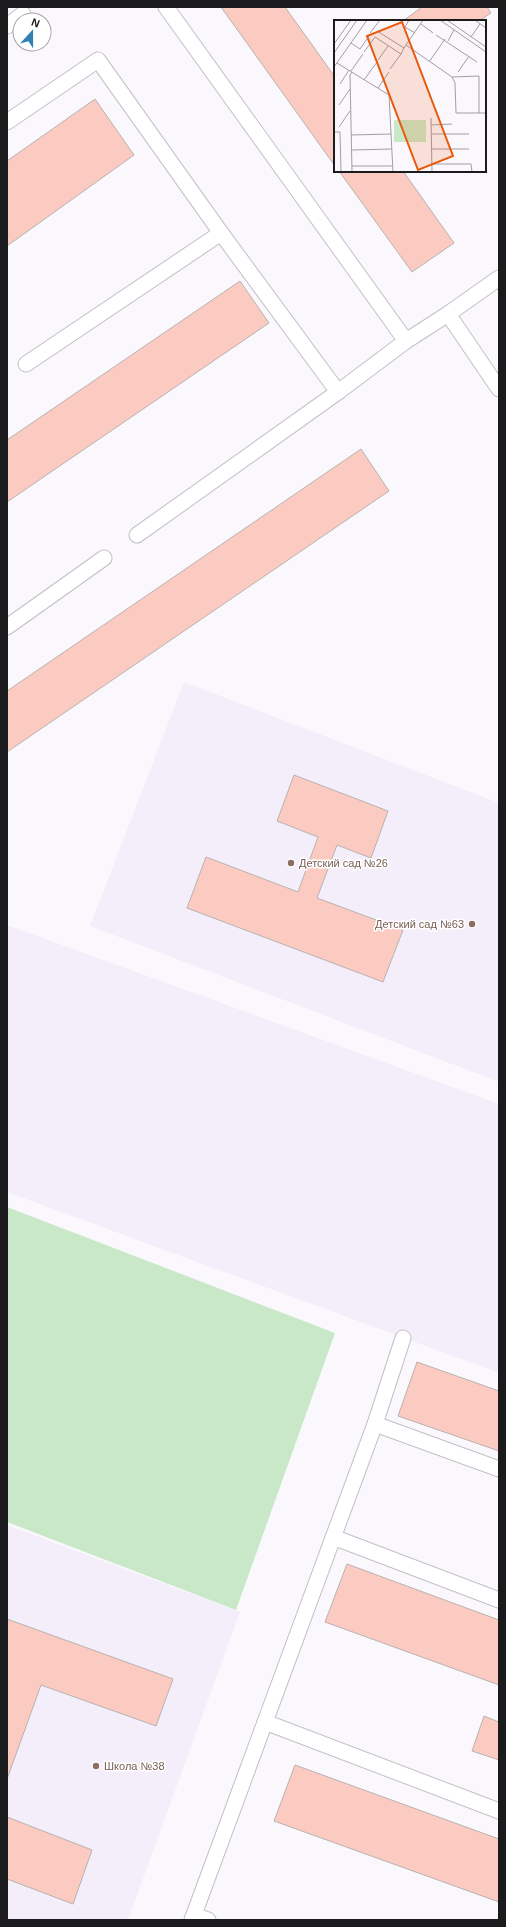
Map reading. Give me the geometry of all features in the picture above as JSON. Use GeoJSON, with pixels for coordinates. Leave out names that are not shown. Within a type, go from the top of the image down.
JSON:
{"type":"FeatureCollection","features":[{"type":"Feature","properties":{"kind":"lane"},"geometry":{"type":"LineString","coordinates":[[166,7],[406,341]]}},
{"type":"Feature","properties":{"kind":"lane"},"geometry":{"type":"LineString","coordinates":[[7,122],[98,60],[221,233],[338,392]]}},
{"type":"Feature","properties":{"kind":"lane"},"geometry":{"type":"LineString","coordinates":[[26,364],[221,233]]}},
{"type":"Feature","properties":{"kind":"lane"},"geometry":{"type":"LineString","coordinates":[[137,535],[338,392],[406,341],[448,314],[499,278]]}},
{"type":"Feature","properties":{"kind":"lane"},"geometry":{"type":"LineString","coordinates":[[448,314],[499,389]]}},
{"type":"Feature","properties":{"kind":"lane"},"geometry":{"type":"LineString","coordinates":[[7,626],[104,558]]}},
{"type":"Feature","properties":{"kind":"lane"},"geometry":{"type":"LineString","coordinates":[[198,1918],[265,1722],[374,1424],[403,1338]]}},
{"type":"Feature","properties":{"kind":"lane"},"geometry":{"type":"LineString","coordinates":[[374,1424],[499,1469]]}},
{"type":"Feature","properties":{"kind":"lane"},"geometry":{"type":"LineString","coordinates":[[333,1537],[499,1600]]}},
{"type":"Feature","properties":{"kind":"lane"},"geometry":{"type":"LineString","coordinates":[[265,1722],[499,1811]]}},
{"type":"Feature","properties":{"kind":"shaded area","name":"Детский сад №26"},"geometry":{"type":"Polygon","coordinates":[[[184,682],[499,803],[499,1082],[90,926],[184,682]]]}},
{"type":"Feature","properties":{"kind":"shaded area"},"geometry":{"type":"Polygon","coordinates":[[[7,925],[499,1104],[499,1373],[7,1192],[7,925]]]}},
{"type":"Feature","properties":{"kind":"shaded area","name":"Школа №38"},"geometry":{"type":"Polygon","coordinates":[[[7,1525],[240,1612],[128,1920],[7,1920],[7,1525]]]}},
{"type":"Feature","properties":{"kind":"green space"},"geometry":{"type":"Polygon","coordinates":[[[7,1207],[335,1333],[236,1610],[7,1522],[7,1207]]]}},
{"type":"Feature","properties":{"kind":"building"},"geometry":{"type":"Polygon","coordinates":[[[221,7],[285,7],[334,76],[334,165],[221,7]]]}},
{"type":"Feature","properties":{"kind":"building"},"geometry":{"type":"Polygon","coordinates":[[[422,7],[487,7],[491,13],[480,20],[404,20],[422,7]]]}},
{"type":"Feature","properties":{"kind":"building"},"geometry":{"type":"Polygon","coordinates":[[[95,99],[134,155],[7,246],[7,161],[95,99]]]}},
{"type":"Feature","properties":{"kind":"building"},"geometry":{"type":"Polygon","coordinates":[[[340,172],[404,172],[454,243],[412,272],[340,172]]]}},
{"type":"Feature","properties":{"kind":"building"},"geometry":{"type":"Polygon","coordinates":[[[240,281],[269,323],[7,502],[7,440],[240,281]]]}},
{"type":"Feature","properties":{"kind":"building"},"geometry":{"type":"Polygon","coordinates":[[[361,449],[389,491],[7,752],[7,691],[361,449]]]}},
{"type":"Feature","properties":{"kind":"building"},"geometry":{"type":"Polygon","coordinates":[[[294,775],[388,811],[371,858],[337,845],[317,898],[403,930],[383,982],[187,908],[206,857],[298,892],[318,837],[277,821],[294,775]]]}},
{"type":"Feature","properties":{"kind":"building"},"geometry":{"type":"Polygon","coordinates":[[[417,1362],[499,1391],[499,1451],[398,1416],[417,1362]]]}},
{"type":"Feature","properties":{"kind":"building"},"geometry":{"type":"Polygon","coordinates":[[[347,1564],[499,1620],[499,1685],[325,1622],[347,1564]]]}},
{"type":"Feature","properties":{"kind":"building"},"geometry":{"type":"Polygon","coordinates":[[[7,1619],[173,1679],[156,1726],[41,1685],[7,1779],[7,1619]]]}},
{"type":"Feature","properties":{"kind":"building"},"geometry":{"type":"Polygon","coordinates":[[[484,1716],[499,1722],[499,1760],[472,1751],[484,1716]]]}},
{"type":"Feature","properties":{"kind":"building"},"geometry":{"type":"Polygon","coordinates":[[[295,1765],[499,1839],[499,1902],[274,1821],[295,1765]]]}},
{"type":"Feature","properties":{"kind":"building"},"geometry":{"type":"Polygon","coordinates":[[[7,1817],[92,1850],[73,1904],[7,1879],[7,1817]]]}},
{"type":"Feature","properties":{"kind":"place","name":"Детский сад №26"},"geometry":{"type":"Point","coordinates":[291,863]}},
{"type":"Feature","properties":{"kind":"place","name":"Детский сад №63"},"geometry":{"type":"Point","coordinates":[472,924]}},
{"type":"Feature","properties":{"kind":"place","name":"Школа №38"},"geometry":{"type":"Point","coordinates":[96,1766]}}]}
